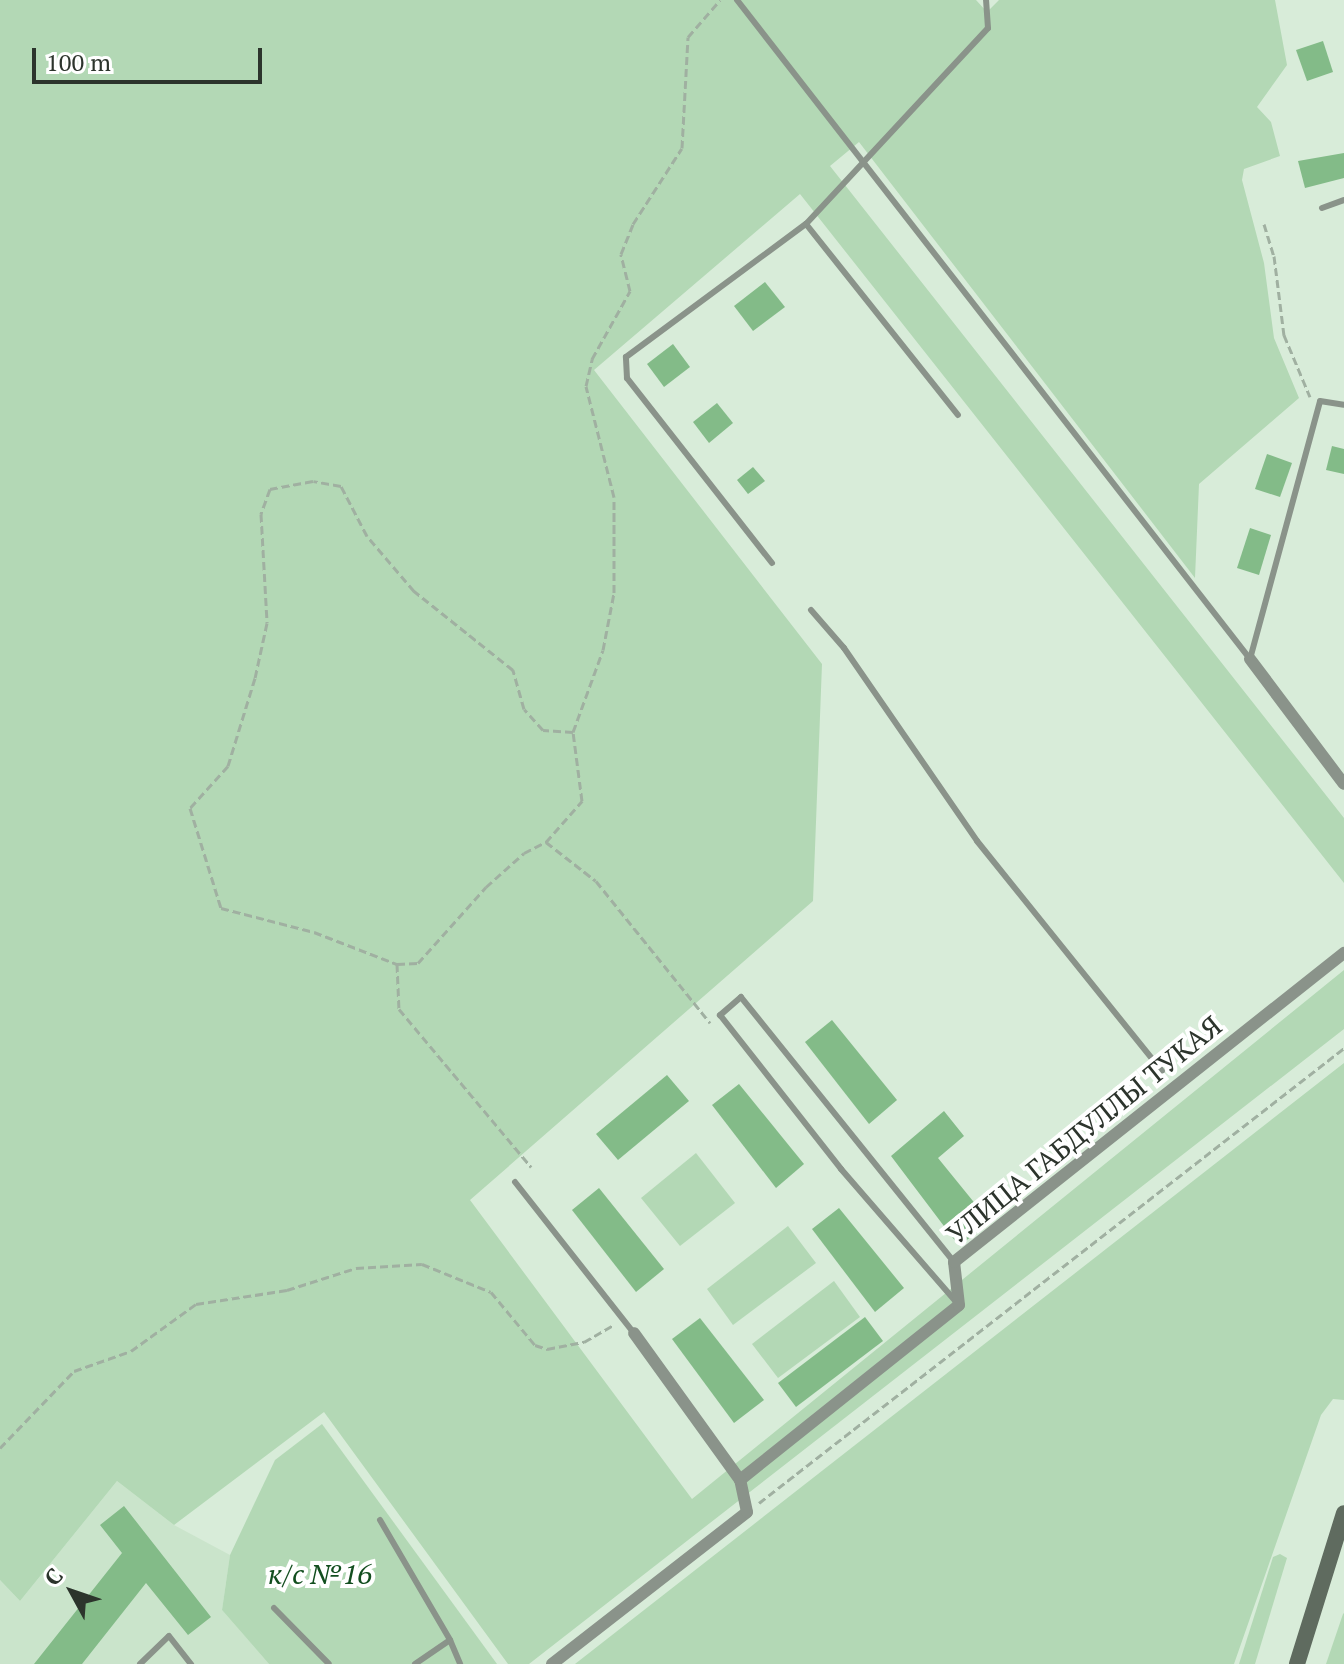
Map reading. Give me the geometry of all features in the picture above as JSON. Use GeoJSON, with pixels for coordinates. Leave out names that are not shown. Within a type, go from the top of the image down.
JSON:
{"type":"FeatureCollection","features":[{"type":"Feature","properties":{"kind":"street"},"geometry":{"type":"LineString","coordinates":[[1250,659],[1344,784]]}},
{"type":"Feature","properties":{"kind":"street","name":"УЛИЦА ГАБДУЛЛЫ ТУКАЯ"},"geometry":{"type":"LineString","coordinates":[[959,1305],[954,1262],[1344,953]]}},
{"type":"Feature","properties":{"kind":"street"},"geometry":{"type":"LineString","coordinates":[[740,1480],[959,1305]]}},
{"type":"Feature","properties":{"kind":"street"},"geometry":{"type":"LineString","coordinates":[[552,1664],[747,1512],[740,1480],[634,1333]]}},
{"type":"Feature","properties":{"kind":"street"},"geometry":{"type":"LineString","coordinates":[[1297,1664],[1344,1513]]}},
{"type":"Feature","properties":{"kind":"lane"},"geometry":{"type":"LineString","coordinates":[[737,0],[1250,659]]}},
{"type":"Feature","properties":{"kind":"lane"},"geometry":{"type":"LineString","coordinates":[[772,563],[627,378],[626,357],[806,224],[862,159],[988,28],[986,0]]}},
{"type":"Feature","properties":{"kind":"lane"},"geometry":{"type":"LineString","coordinates":[[1322,208],[1344,200]]}},
{"type":"Feature","properties":{"kind":"lane"},"geometry":{"type":"LineString","coordinates":[[806,224],[958,415]]}},
{"type":"Feature","properties":{"kind":"lane"},"geometry":{"type":"LineString","coordinates":[[1250,659],[1320,401],[1344,405]]}},
{"type":"Feature","properties":{"kind":"lane"},"geometry":{"type":"LineString","coordinates":[[811,610],[844,648],[977,841],[1162,1071]]}},
{"type":"Feature","properties":{"kind":"lane"},"geometry":{"type":"LineString","coordinates":[[954,1262],[741,997],[720,1015],[841,1169],[959,1305]]}},
{"type":"Feature","properties":{"kind":"lane"},"geometry":{"type":"LineString","coordinates":[[515,1182],[634,1333]]}},
{"type":"Feature","properties":{"kind":"lane"},"geometry":{"type":"LineString","coordinates":[[380,1520],[450,1640],[460,1664]]}},
{"type":"Feature","properties":{"kind":"lane"},"geometry":{"type":"LineString","coordinates":[[274,1608],[329,1664]]}},
{"type":"Feature","properties":{"kind":"lane"},"geometry":{"type":"LineString","coordinates":[[140,1664],[169,1636],[191,1664]]}},
{"type":"Feature","properties":{"kind":"lane"},"geometry":{"type":"LineString","coordinates":[[415,1664],[450,1640]]}},
{"type":"Feature","properties":{"kind":"path"},"geometry":{"type":"LineString","coordinates":[[1264,224],[1274,256],[1284,335],[1311,399],[1320,401]]}},
{"type":"Feature","properties":{"kind":"path"},"geometry":{"type":"LineString","coordinates":[[313,481],[341,486],[367,536],[414,591],[513,670],[524,709],[543,730],[573,732],[582,801],[546,842],[524,853],[486,887],[418,963],[397,964],[314,932],[221,908],[190,808],[228,766],[267,623],[261,514],[270,489],[313,481]]}},
{"type":"Feature","properties":{"kind":"path"},"geometry":{"type":"LineString","coordinates":[[546,842],[596,881],[710,1023]]}},
{"type":"Feature","properties":{"kind":"path"},"geometry":{"type":"LineString","coordinates":[[397,964],[399,1009],[531,1167]]}},
{"type":"Feature","properties":{"kind":"path"},"geometry":{"type":"LineString","coordinates":[[747,1512],[1344,1048]]}},
{"type":"Feature","properties":{"kind":"path"},"geometry":{"type":"LineString","coordinates":[[0,1448],[74,1371],[131,1351],[196,1304],[287,1290],[356,1268],[422,1264],[491,1292],[535,1345],[547,1349],[584,1342],[623,1320]]}},
{"type":"Feature","properties":{"kind":"shaded area"},"geometry":{"type":"Polygon","coordinates":[[[117,1481],[174,1525],[230,1555],[222,1610],[269,1664],[0,1664],[0,1580],[20,1601],[117,1481]]]}},
{"type":"Feature","properties":{"kind":"green space"},"geometry":{"type":"Polygon","coordinates":[[[0,0],[976,0],[987,12],[999,0],[1275,0],[1287,65],[1257,107],[1271,122],[1280,156],[1244,169],[1242,180],[1264,263],[1274,338],[1299,398],[1199,484],[1195,578],[859,142],[830,166],[1344,818],[1344,883],[800,194],[594,370],[822,664],[813,901],[470,1200],[692,1499],[1344,970],[1344,1029],[529,1664],[508,1664],[324,1412],[174,1525],[117,1481],[20,1601],[0,1580],[0,0]]]}},
{"type":"Feature","properties":{"kind":"green space"},"geometry":{"type":"Polygon","coordinates":[[[1344,1063],[1344,1400],[1333,1399],[1321,1415],[1234,1664],[575,1664],[1344,1063]]]}},
{"type":"Feature","properties":{"kind":"green space"},"geometry":{"type":"Polygon","coordinates":[[[696,1153],[735,1203],[680,1246],[641,1198],[696,1153]]]}},
{"type":"Feature","properties":{"kind":"green space"},"geometry":{"type":"Polygon","coordinates":[[[788,1226],[816,1263],[733,1325],[707,1289],[788,1226]]]}},
{"type":"Feature","properties":{"kind":"green space"},"geometry":{"type":"Polygon","coordinates":[[[834,1281],[860,1317],[778,1378],[752,1344],[834,1281]]]}},
{"type":"Feature","properties":{"kind":"green space","name":"к/с №16"},"geometry":{"type":"Polygon","coordinates":[[[322,1424],[497,1664],[269,1664],[222,1610],[230,1555],[275,1460],[322,1424]]]}},
{"type":"Feature","properties":{"kind":"green space"},"geometry":{"type":"Polygon","coordinates":[[[1280,1554],[1287,1558],[1255,1664],[1239,1664],[1273,1557],[1280,1554]]]}},
{"type":"Feature","properties":{"kind":"green space"},"geometry":{"type":"Polygon","coordinates":[[[1343,1614],[1344,1664],[1326,1664],[1343,1614]]]}},
{"type":"Feature","properties":{"kind":"building"},"geometry":{"type":"Polygon","coordinates":[[[1323,41],[1333,72],[1307,81],[1296,50],[1323,41]]]}},
{"type":"Feature","properties":{"kind":"building"},"geometry":{"type":"Polygon","coordinates":[[[1344,153],[1344,178],[1305,188],[1298,161],[1344,153]]]}},
{"type":"Feature","properties":{"kind":"building"},"geometry":{"type":"Polygon","coordinates":[[[765,282],[785,307],[753,331],[734,306],[765,282]]]}},
{"type":"Feature","properties":{"kind":"building"},"geometry":{"type":"Polygon","coordinates":[[[673,344],[690,367],[664,387],[647,364],[673,344]]]}},
{"type":"Feature","properties":{"kind":"building"},"geometry":{"type":"Polygon","coordinates":[[[717,403],[733,423],[709,443],[693,422],[717,403]]]}},
{"type":"Feature","properties":{"kind":"building"},"geometry":{"type":"Polygon","coordinates":[[[1332,446],[1344,449],[1344,474],[1326,470],[1332,446]]]}},
{"type":"Feature","properties":{"kind":"building"},"geometry":{"type":"Polygon","coordinates":[[[1267,454],[1292,463],[1280,497],[1255,489],[1267,454]]]}},
{"type":"Feature","properties":{"kind":"building"},"geometry":{"type":"Polygon","coordinates":[[[753,467],[765,481],[748,494],[737,480],[753,467]]]}},
{"type":"Feature","properties":{"kind":"building"},"geometry":{"type":"Polygon","coordinates":[[[1250,528],[1271,535],[1259,575],[1237,568],[1250,528]]]}},
{"type":"Feature","properties":{"kind":"building"},"geometry":{"type":"Polygon","coordinates":[[[832,1020],[897,1100],[869,1124],[805,1042],[832,1020]]]}},
{"type":"Feature","properties":{"kind":"building"},"geometry":{"type":"Polygon","coordinates":[[[667,1075],[689,1101],[618,1160],[596,1134],[667,1075]]]}},
{"type":"Feature","properties":{"kind":"building"},"geometry":{"type":"Polygon","coordinates":[[[739,1084],[804,1164],[776,1188],[712,1105],[739,1084]]]}},
{"type":"Feature","properties":{"kind":"building"},"geometry":{"type":"Polygon","coordinates":[[[944,1111],[964,1136],[938,1158],[990,1222],[959,1246],[891,1156],[944,1111]]]}},
{"type":"Feature","properties":{"kind":"building"},"geometry":{"type":"Polygon","coordinates":[[[599,1188],[664,1269],[636,1292],[572,1210],[599,1188]]]}},
{"type":"Feature","properties":{"kind":"building"},"geometry":{"type":"Polygon","coordinates":[[[839,1208],[904,1288],[875,1312],[812,1229],[839,1208]]]}},
{"type":"Feature","properties":{"kind":"building"},"geometry":{"type":"Polygon","coordinates":[[[865,1317],[883,1341],[796,1407],[778,1383],[865,1317]]]}},
{"type":"Feature","properties":{"kind":"building"},"geometry":{"type":"Polygon","coordinates":[[[700,1318],[764,1400],[734,1423],[672,1339],[700,1318]]]}},
{"type":"Feature","properties":{"kind":"building"},"geometry":{"type":"Polygon","coordinates":[[[124,1506],[211,1617],[188,1635],[146,1583],[82,1664],[34,1664],[122,1553],[100,1525],[124,1506]]]}}]}
